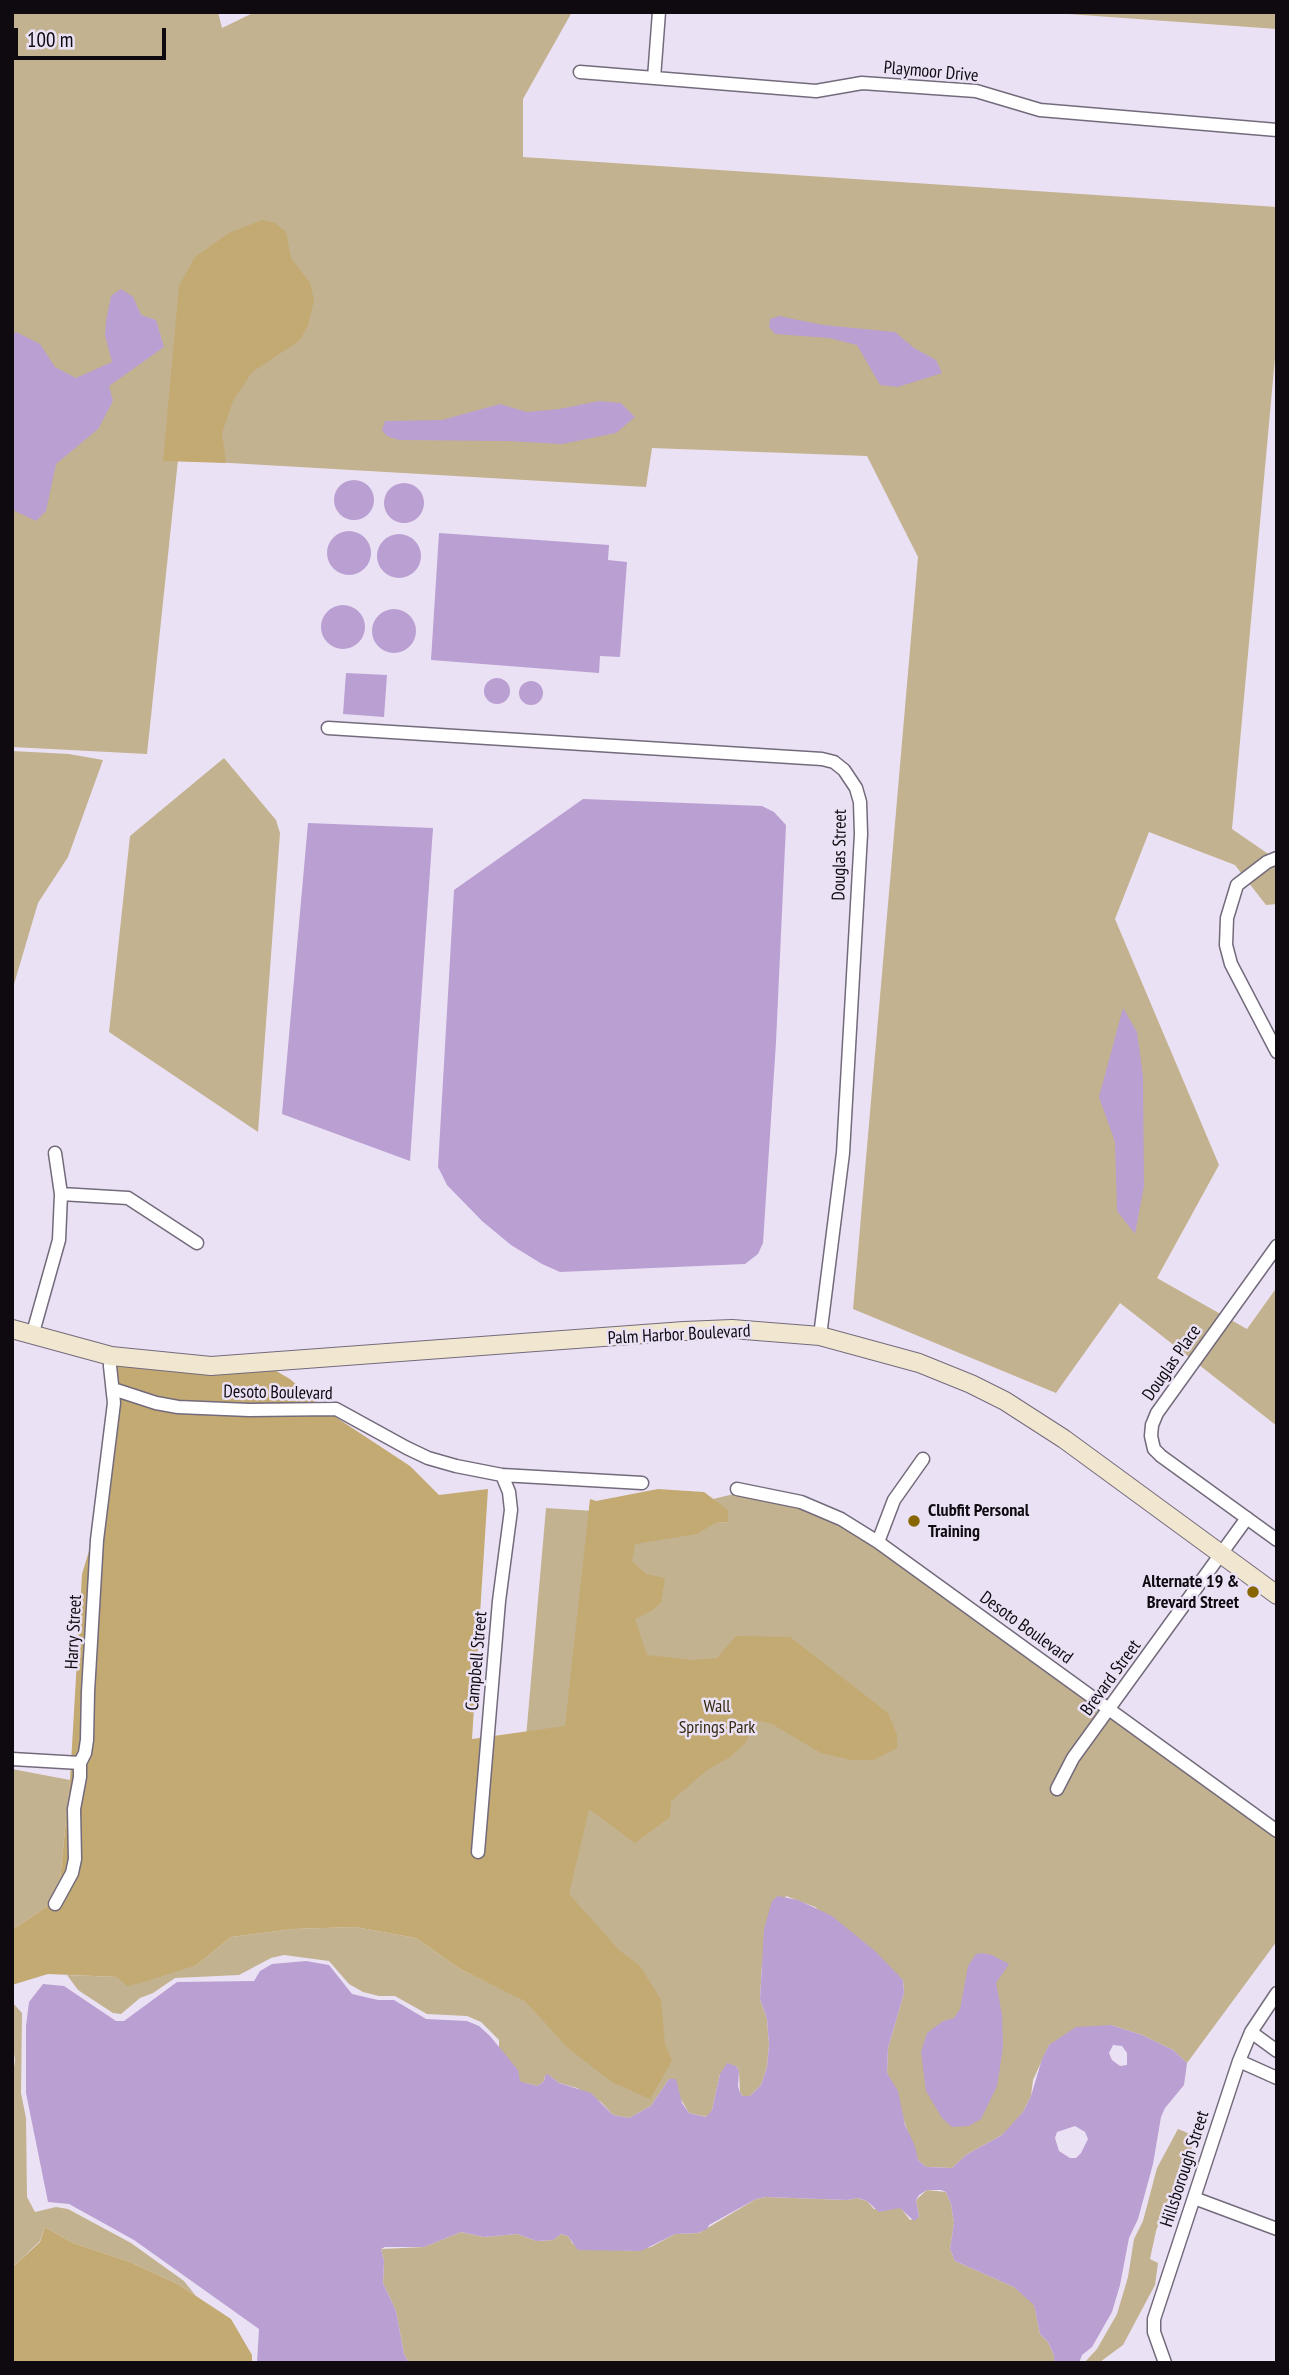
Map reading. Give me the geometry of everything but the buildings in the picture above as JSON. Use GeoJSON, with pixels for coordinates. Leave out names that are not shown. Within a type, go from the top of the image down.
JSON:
{"type":"FeatureCollection","features":[{"type":"Feature","properties":{"kind":"main road","name":"Palm Harbor Boulevard"},"geometry":{"type":"LineString","coordinates":[[12,1329],[111,1356],[211,1366],[684,1331],[732,1329],[820,1336],[919,1363],[1005,1401],[1064,1440],[1277,1595]]}},
{"type":"Feature","properties":{"kind":"street"},"geometry":{"type":"LineString","coordinates":[[654,78],[659,12]]}},
{"type":"Feature","properties":{"kind":"street","name":"Playmoor Drive"},"geometry":{"type":"LineString","coordinates":[[580,72],[816,91],[862,83],[976,91],[1041,110],[1277,130]]}},
{"type":"Feature","properties":{"kind":"street","name":"Douglas Street"},"geometry":{"type":"LineString","coordinates":[[328,728],[822,759],[834,762],[844,770],[856,788],[861,834],[843,1153],[820,1336]]}},
{"type":"Feature","properties":{"kind":"street"},"geometry":{"type":"LineString","coordinates":[[1277,858],[1267,862],[1237,885],[1227,918],[1226,945],[1231,964],[1277,1052]]}},
{"type":"Feature","properties":{"kind":"street"},"geometry":{"type":"LineString","coordinates":[[32,1336],[59,1240],[61,1194],[55,1153]]}},
{"type":"Feature","properties":{"kind":"street"},"geometry":{"type":"LineString","coordinates":[[61,1194],[128,1198],[197,1243]]}},
{"type":"Feature","properties":{"kind":"street","name":"Douglas Place"},"geometry":{"type":"LineString","coordinates":[[1277,1246],[1157,1413],[1151,1436],[1154,1449],[1161,1456],[1277,1540]]}},
{"type":"Feature","properties":{"kind":"street","name":"Harry Street"},"geometry":{"type":"LineString","coordinates":[[55,1904],[72,1873],[75,1859],[73,1822],[80,1763],[87,1740],[97,1540],[113,1413],[111,1356]]}},
{"type":"Feature","properties":{"kind":"street","name":"Desoto Boulevard"},"geometry":{"type":"LineString","coordinates":[[113,1389],[178,1407],[249,1410],[336,1409],[428,1458],[502,1475],[642,1483]]}},
{"type":"Feature","properties":{"kind":"street"},"geometry":{"type":"LineString","coordinates":[[878,1542],[894,1500],[923,1459]]}},
{"type":"Feature","properties":{"kind":"street","name":"Campbell Street"},"geometry":{"type":"LineString","coordinates":[[478,1852],[499,1601],[511,1510],[509,1492],[502,1475]]}},
{"type":"Feature","properties":{"kind":"street","name":"Desoto Boulevard"},"geometry":{"type":"LineString","coordinates":[[737,1489],[801,1502],[841,1519],[878,1542],[1277,1831]]}},
{"type":"Feature","properties":{"kind":"street","name":"Brevard Street"},"geometry":{"type":"LineString","coordinates":[[1057,1790],[1073,1758],[1247,1518]]}},
{"type":"Feature","properties":{"kind":"street"},"geometry":{"type":"LineString","coordinates":[[12,1759],[80,1763]]}},
{"type":"Feature","properties":{"kind":"street","name":"Hillsborough Street"},"geometry":{"type":"LineString","coordinates":[[1165,2363],[1154,2332],[1154,2319],[1239,2061],[1251,2032],[1276,1995]]}},
{"type":"Feature","properties":{"kind":"street"},"geometry":{"type":"LineString","coordinates":[[1251,2032],[1277,2051]]}},
{"type":"Feature","properties":{"kind":"street"},"geometry":{"type":"LineString","coordinates":[[1239,2061],[1277,2078]]}},
{"type":"Feature","properties":{"kind":"street"},"geometry":{"type":"LineString","coordinates":[[1194,2198],[1277,2230]]}},
{"type":"Feature","properties":{"kind":"green space"},"geometry":{"type":"Polygon","coordinates":[[[12,12],[218,12],[222,28],[255,12],[572,12],[523,99],[523,157],[1277,207],[1277,336],[1232,829],[1277,860],[1277,904],[1266,905],[1235,865],[1149,832],[1115,919],[1219,1165],[1157,1278],[1247,1329],[1277,1287],[1277,1426],[1120,1303],[1056,1393],[853,1309],[918,557],[867,456],[652,448],[646,487],[178,460],[147,754],[12,747],[12,12]]]}},
{"type":"Feature","properties":{"kind":"green space"},"geometry":{"type":"Polygon","coordinates":[[[1040,12],[1277,12],[1277,29],[1040,12]]]}},
{"type":"Feature","properties":{"kind":"green space"},"geometry":{"type":"Polygon","coordinates":[[[262,220],[275,223],[286,232],[291,258],[310,283],[314,300],[308,326],[299,341],[252,372],[233,401],[222,433],[226,463],[163,461],[179,286],[195,257],[229,233],[262,220]]]}},
{"type":"Feature","properties":{"kind":"green space"},"geometry":{"type":"Polygon","coordinates":[[[12,751],[69,754],[103,760],[68,857],[38,903],[12,991],[12,751]]]}},
{"type":"Feature","properties":{"kind":"green space"},"geometry":{"type":"Polygon","coordinates":[[[224,758],[276,820],[280,833],[258,1132],[109,1032],[130,836],[224,758]]]}},
{"type":"Feature","properties":{"kind":"green space"},"geometry":{"type":"Polygon","coordinates":[[[116,1362],[271,1368],[290,1379],[318,1403],[249,1405],[179,1402],[157,1398],[118,1385],[116,1362]]]}},
{"type":"Feature","properties":{"kind":"green space"},"geometry":{"type":"Polygon","coordinates":[[[120,1397],[178,1412],[205,1415],[331,1414],[410,1466],[439,1495],[488,1489],[472,1739],[565,1726],[590,1499],[596,1501],[658,1489],[704,1492],[728,1510],[728,1522],[715,1523],[697,1534],[635,1544],[632,1561],[646,1574],[665,1578],[661,1602],[653,1610],[635,1619],[647,1655],[692,1660],[717,1658],[736,1636],[790,1637],[888,1713],[897,1735],[897,1748],[873,1760],[851,1760],[821,1753],[772,1724],[755,1720],[746,1742],[730,1757],[707,1770],[671,1801],[670,1817],[635,1843],[589,1809],[569,1894],[619,1950],[640,1966],[661,2000],[665,2044],[672,2061],[650,2099],[612,2082],[568,2048],[525,2001],[460,1969],[416,1938],[355,1927],[293,1929],[231,1937],[197,1965],[127,1986],[117,1977],[48,1974],[12,1985],[12,1930],[58,1899],[70,1780],[82,1574],[93,1538],[120,1397]]]}},
{"type":"Feature","properties":{"kind":"green space","name":"Wall Springs Park"},"geometry":{"type":"Polygon","coordinates":[[[734,1494],[799,1507],[838,1524],[876,1547],[1102,1711],[1088,1729],[1097,1736],[1111,1718],[1277,1838],[1277,1941],[1187,2063],[1173,2050],[1142,2035],[1111,2025],[1049,2045],[1033,2080],[1031,2096],[1013,2125],[1002,2135],[966,2155],[952,2168],[926,2167],[918,2160],[887,2073],[888,2048],[904,1993],[903,1980],[815,1907],[786,1896],[762,1963],[760,1999],[767,2019],[769,2045],[767,2067],[761,2085],[750,2096],[743,2096],[740,2093],[739,2071],[736,2066],[720,2074],[712,2110],[707,2117],[689,2113],[669,2079],[651,2106],[629,2118],[613,2115],[601,2102],[577,2088],[559,2083],[549,2075],[545,2076],[538,2086],[520,2082],[499,2048],[499,2040],[481,2022],[467,2016],[427,2014],[395,1996],[363,1992],[349,1984],[329,1961],[284,1955],[271,1958],[239,1975],[175,1978],[153,1993],[140,1998],[121,2014],[113,2013],[78,1990],[67,1975],[117,1977],[197,1965],[231,1937],[293,1929],[355,1927],[416,1938],[460,1969],[504,1990],[546,1508],[728,1522],[728,1511],[713,1499],[734,1494]]]}},
{"type":"Feature","properties":{"kind":"green space"},"geometry":{"type":"Polygon","coordinates":[[[12,1769],[70,1780],[58,1899],[12,1930],[12,1769]]]}},
{"type":"Feature","properties":{"kind":"green space"},"geometry":{"type":"Polygon","coordinates":[[[12,2002],[22,2013],[21,2093],[26,2118],[27,2197],[35,2212],[56,2207],[68,2209],[131,2243],[184,2281],[196,2296],[178,2284],[130,2262],[73,2243],[45,2227],[40,2241],[15,2265],[12,2264],[12,2083],[15,2060],[12,2002]]]}},
{"type":"Feature","properties":{"kind":"green space"},"geometry":{"type":"Polygon","coordinates":[[[1178,2129],[1195,2136],[1187,2165],[1168,2200],[1156,2231],[1150,2259],[1158,2263],[1155,2285],[1123,2345],[1100,2362],[1084,2363],[1097,2349],[1117,2314],[1128,2277],[1134,2239],[1143,2221],[1157,2168],[1178,2129]]]}},
{"type":"Feature","properties":{"kind":"green space"},"geometry":{"type":"Polygon","coordinates":[[[927,2190],[946,2192],[951,2204],[954,2223],[950,2249],[955,2261],[1014,2287],[1034,2304],[1040,2334],[1048,2342],[1054,2355],[1054,2363],[409,2363],[404,2354],[396,2311],[383,2283],[384,2261],[381,2249],[424,2247],[461,2232],[484,2237],[517,2234],[537,2241],[553,2240],[561,2234],[568,2236],[573,2244],[631,2251],[651,2247],[675,2234],[699,2233],[756,2199],[766,2197],[847,2200],[857,2198],[867,2201],[874,2209],[900,2207],[910,2220],[919,2217],[916,2200],[927,2190]]]}},
{"type":"Feature","properties":{"kind":"green space"},"geometry":{"type":"Polygon","coordinates":[[[45,2227],[73,2243],[130,2262],[178,2284],[231,2319],[252,2355],[252,2363],[12,2363],[12,2264],[15,2265],[40,2242],[45,2227]]]}},
{"type":"Feature","properties":{"kind":"shaded area"},"geometry":{"type":"Polygon","coordinates":[[[121,289],[133,297],[141,315],[156,320],[164,347],[109,386],[113,401],[98,429],[56,464],[46,511],[36,521],[15,511],[12,506],[12,334],[16,332],[40,344],[55,367],[76,378],[112,362],[105,335],[106,321],[111,296],[121,289]]]}},
{"type":"Feature","properties":{"kind":"shaded area"},"geometry":{"type":"Polygon","coordinates":[[[779,316],[823,325],[895,332],[914,348],[936,360],[942,373],[898,387],[880,385],[857,345],[829,338],[775,334],[769,327],[770,319],[779,316]]]}},
{"type":"Feature","properties":{"kind":"shaded area"},"geometry":{"type":"Polygon","coordinates":[[[599,401],[621,403],[635,417],[616,433],[562,444],[399,440],[387,436],[382,430],[385,421],[442,420],[500,404],[527,412],[599,401]]]}},
{"type":"Feature","properties":{"kind":"shaded area"},"geometry":{"type":"Polygon","coordinates":[[[354,480],[362,481],[368,486],[373,492],[373,508],[368,514],[362,519],[354,520],[346,519],[340,514],[335,508],[334,500],[335,492],[340,486],[346,481],[354,480]]]}},
{"type":"Feature","properties":{"kind":"shaded area"},"geometry":{"type":"Polygon","coordinates":[[[404,483],[412,484],[418,489],[423,495],[423,511],[418,517],[412,522],[404,523],[396,522],[390,517],[385,511],[384,503],[385,495],[390,489],[396,484],[404,483]]]}},
{"type":"Feature","properties":{"kind":"shaded area"},"geometry":{"type":"Polygon","coordinates":[[[349,531],[364,538],[371,553],[364,568],[349,575],[334,568],[327,553],[334,538],[349,531]]]}},
{"type":"Feature","properties":{"kind":"shaded area"},"geometry":{"type":"Polygon","coordinates":[[[439,533],[609,545],[608,560],[627,562],[620,657],[600,656],[599,673],[431,660],[439,533]]]}},
{"type":"Feature","properties":{"kind":"shaded area"},"geometry":{"type":"Polygon","coordinates":[[[399,534],[414,541],[421,556],[414,571],[399,578],[384,571],[377,556],[384,541],[399,534]]]}},
{"type":"Feature","properties":{"kind":"shaded area"},"geometry":{"type":"Polygon","coordinates":[[[343,605],[358,612],[365,627],[358,642],[343,649],[328,642],[321,627],[328,612],[343,605]]]}},
{"type":"Feature","properties":{"kind":"shaded area"},"geometry":{"type":"Polygon","coordinates":[[[394,609],[409,616],[416,631],[409,646],[394,653],[379,646],[372,631],[379,616],[394,609]]]}},
{"type":"Feature","properties":{"kind":"shaded area"},"geometry":{"type":"Polygon","coordinates":[[[346,673],[387,675],[384,717],[343,714],[346,673]]]}},
{"type":"Feature","properties":{"kind":"shaded area"},"geometry":{"type":"Polygon","coordinates":[[[497,678],[506,682],[510,691],[506,700],[497,704],[488,700],[484,691],[488,682],[497,678]]]}},
{"type":"Feature","properties":{"kind":"shaded area"},"geometry":{"type":"Polygon","coordinates":[[[531,681],[542,688],[543,693],[536,704],[531,705],[520,698],[519,693],[526,682],[531,681]]]}},
{"type":"Feature","properties":{"kind":"shaded area"},"geometry":{"type":"Polygon","coordinates":[[[583,799],[762,806],[774,812],[786,825],[763,1243],[758,1254],[745,1264],[560,1272],[511,1245],[482,1221],[447,1185],[438,1167],[454,890],[583,799]]]}},
{"type":"Feature","properties":{"kind":"shaded area"},"geometry":{"type":"Polygon","coordinates":[[[308,823],[433,828],[410,1161],[282,1114],[308,823]]]}},
{"type":"Feature","properties":{"kind":"shaded area"},"geometry":{"type":"Polygon","coordinates":[[[1123,1008],[1137,1032],[1143,1076],[1144,1186],[1135,1234],[1117,1211],[1115,1142],[1099,1097],[1123,1008]]]}},
{"type":"Feature","properties":{"kind":"shaded area"},"geometry":{"type":"Polygon","coordinates":[[[778,1896],[798,1900],[832,1916],[875,1951],[903,1980],[904,1993],[888,2048],[887,2073],[898,2091],[905,2125],[918,2160],[926,2167],[952,2168],[966,2155],[1002,2135],[1023,2112],[1049,2045],[1076,2027],[1111,2025],[1142,2035],[1173,2050],[1187,2063],[1184,2085],[1161,2117],[1153,2164],[1138,2219],[1129,2238],[1112,2312],[1092,2347],[1082,2355],[1079,2363],[1054,2363],[1054,2355],[1048,2342],[1040,2334],[1034,2305],[1014,2287],[955,2261],[950,2249],[954,2223],[951,2204],[946,2192],[941,2190],[927,2190],[919,2195],[916,2200],[919,2217],[914,2221],[900,2208],[879,2212],[867,2201],[858,2198],[756,2199],[709,2225],[707,2229],[698,2233],[675,2234],[641,2251],[578,2250],[568,2236],[561,2234],[553,2240],[537,2241],[517,2234],[484,2237],[461,2232],[424,2247],[385,2247],[381,2249],[384,2261],[383,2283],[396,2311],[404,2354],[409,2363],[257,2363],[259,2329],[134,2240],[69,2204],[48,2202],[26,2093],[26,2026],[29,2002],[43,1984],[64,1986],[116,2021],[124,2021],[177,1982],[254,1981],[260,1971],[272,1964],[306,1961],[329,1965],[352,1994],[378,2000],[394,2000],[426,2019],[467,2021],[479,2026],[518,2070],[520,2081],[538,2086],[544,2081],[546,2074],[549,2075],[559,2083],[591,2093],[613,2115],[629,2118],[651,2106],[669,2079],[676,2079],[682,2103],[689,2113],[706,2117],[712,2110],[720,2074],[727,2063],[736,2066],[739,2071],[738,2086],[743,2096],[750,2096],[761,2085],[767,2067],[767,2019],[760,1999],[764,1929],[772,1901],[778,1896]],[[1113,2045],[1109,2053],[1112,2060],[1120,2066],[1127,2065],[1127,2053],[1122,2046],[1113,2045]],[[1075,2126],[1057,2132],[1055,2138],[1059,2151],[1070,2158],[1076,2158],[1081,2153],[1088,2139],[1085,2132],[1075,2126]]]}},
{"type":"Feature","properties":{"kind":"shaded area"},"geometry":{"type":"Polygon","coordinates":[[[982,1953],[1009,1964],[996,1983],[1002,2015],[1003,2045],[997,2086],[981,2119],[969,2126],[952,2127],[942,2118],[926,2091],[921,2052],[927,2033],[943,2021],[954,2018],[960,2009],[968,1966],[976,1954],[982,1953]]]}},
{"type":"Feature","properties":{"kind":"place","name":"Clubfit Personal Training"},"geometry":{"type":"Point","coordinates":[914,1521]}},
{"type":"Feature","properties":{"kind":"place","name":"Alternate 19 & Brevard Street"},"geometry":{"type":"Point","coordinates":[1253,1592]}}]}
